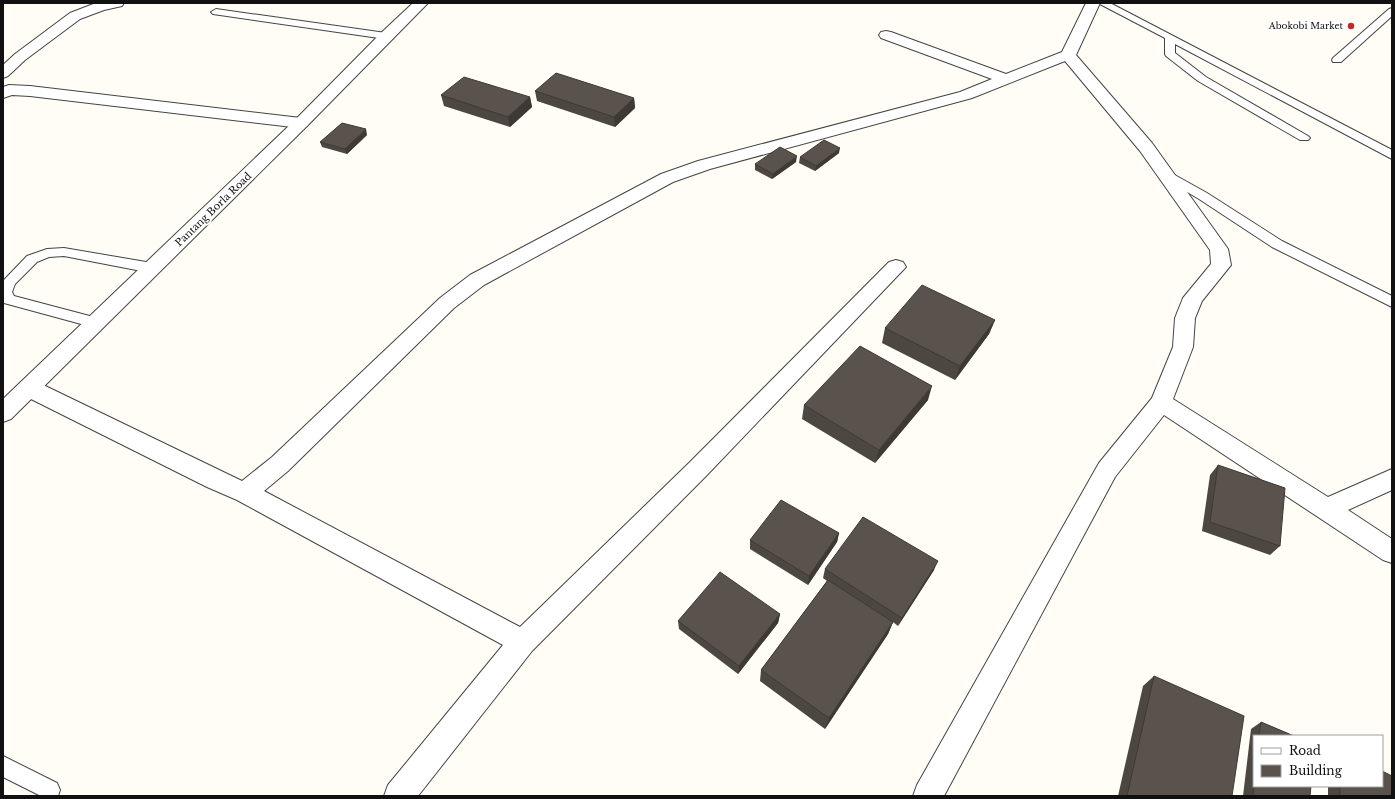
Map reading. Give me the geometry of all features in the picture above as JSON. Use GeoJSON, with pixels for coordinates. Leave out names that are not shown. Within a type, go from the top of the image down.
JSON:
{"type":"FeatureCollection","features":[{"type":"Feature","properties":{"kind":"street"},"geometry":{"type":"LineString","coordinates":[[3,73],[20,57],[75,16],[101,6],[117,3]]}},
{"type":"Feature","properties":{"kind":"street","name":"Pantang Borla Road"},"geometry":{"type":"LineString","coordinates":[[3,413],[301,123],[386,36],[421,3]]}},
{"type":"Feature","properties":{"kind":"street"},"geometry":{"type":"LineString","coordinates":[[244,493],[280,464],[447,303],[484,276],[667,178],[704,165],[966,94],[1068,55],[1094,3]]}},
{"type":"Feature","properties":{"kind":"street"},"geometry":{"type":"LineString","coordinates":[[886,35],[1006,79]]}},
{"type":"Feature","properties":{"kind":"street"},"geometry":{"type":"LineString","coordinates":[[928,796],[1107,470],[1161,402],[1183,347],[1185,318],[1193,298],[1221,265],[1219,249],[1146,147],[1068,55]]}},
{"type":"Feature","properties":{"kind":"street"},"geometry":{"type":"LineString","coordinates":[[5,90],[30,91],[301,123]]}},
{"type":"Feature","properties":{"kind":"street"},"geometry":{"type":"LineString","coordinates":[[399,796],[523,642],[698,469],[896,267]]}},
{"type":"Feature","properties":{"kind":"street"},"geometry":{"type":"LineString","coordinates":[[29,388],[244,493],[523,642]]}},
{"type":"Feature","properties":{"kind":"street"},"geometry":{"type":"LineString","coordinates":[[1161,402],[1392,552]]}},
{"type":"Feature","properties":{"kind":"street"},"geometry":{"type":"LineString","coordinates":[[1327,509],[1392,479]]}},
{"type":"Feature","properties":{"kind":"lane"},"geometry":{"type":"LineString","coordinates":[[1103,3],[1392,155]]}},
{"type":"Feature","properties":{"kind":"lane"},"geometry":{"type":"LineString","coordinates":[[1337,60],[1392,11]]}},
{"type":"Feature","properties":{"kind":"lane"},"geometry":{"type":"LineString","coordinates":[[216,12],[386,36]]}},
{"type":"Feature","properties":{"kind":"lane"},"geometry":{"type":"LineString","coordinates":[[1170,37],[1170,54],[1202,79],[1304,138]]}},
{"type":"Feature","properties":{"kind":"lane"},"geometry":{"type":"LineString","coordinates":[[1164,173],[1203,196],[1277,244],[1392,302]]}},
{"type":"Feature","properties":{"kind":"lane"},"geometry":{"type":"LineString","coordinates":[[96,323],[10,300],[5,292],[9,282],[32,259],[47,254],[64,252],[152,268]]}},
{"type":"Feature","properties":{"kind":"lane"},"geometry":{"type":"LineString","coordinates":[[3,766],[50,790]]}},
{"type":"Feature","properties":{"kind":"building"},"geometry":{"type":"Polygon","coordinates":[[[556,73],[634,98],[614,117],[535,91],[556,73]]]}},
{"type":"Feature","properties":{"kind":"building"},"geometry":{"type":"Polygon","coordinates":[[[464,77],[530,97],[508,117],[441,95],[464,77]]]}},
{"type":"Feature","properties":{"kind":"building"},"geometry":{"type":"Polygon","coordinates":[[[342,123],[366,129],[345,149],[320,142],[342,123]]]}},
{"type":"Feature","properties":{"kind":"building"},"geometry":{"type":"Polygon","coordinates":[[[824,140],[840,148],[816,166],[800,157],[824,140]]]}},
{"type":"Feature","properties":{"kind":"building"},"geometry":{"type":"Polygon","coordinates":[[[780,147],[797,156],[773,174],[755,164],[780,147]]]}},
{"type":"Feature","properties":{"kind":"building"},"geometry":{"type":"Polygon","coordinates":[[[922,285],[995,320],[960,366],[885,328],[922,285]]]}},
{"type":"Feature","properties":{"kind":"building"},"geometry":{"type":"Polygon","coordinates":[[[860,346],[932,386],[879,450],[804,405],[860,346]]]}},
{"type":"Feature","properties":{"kind":"building"},"geometry":{"type":"Polygon","coordinates":[[[1218,465],[1285,488],[1280,546],[1210,522],[1218,465]]]}},
{"type":"Feature","properties":{"kind":"building"},"geometry":{"type":"Polygon","coordinates":[[[781,500],[839,533],[809,576],[750,540],[781,500]]]}},
{"type":"Feature","properties":{"kind":"building"},"geometry":{"type":"Polygon","coordinates":[[[863,517],[938,561],[902,618],[825,569],[863,517]]]}},
{"type":"Feature","properties":{"kind":"building"},"geometry":{"type":"Polygon","coordinates":[[[720,572],[780,614],[739,666],[678,621],[720,572]]]}},
{"type":"Feature","properties":{"kind":"building"},"geometry":{"type":"Polygon","coordinates":[[[828,580],[893,622],[829,718],[761,670],[828,580]]]}},
{"type":"Feature","properties":{"kind":"building"},"geometry":{"type":"Polygon","coordinates":[[[1154,676],[1244,716],[1232,796],[1127,796],[1154,676]]]}},
{"type":"Feature","properties":{"kind":"building"},"geometry":{"type":"Polygon","coordinates":[[[1261,722],[1292,735],[1259,735],[1261,722]]]}},
{"type":"Feature","properties":{"kind":"building"},"geometry":{"type":"Polygon","coordinates":[[[1383,772],[1392,776],[1392,796],[1340,796],[1340,787],[1383,787],[1383,772]]]}},
{"type":"Feature","properties":{"kind":"building"},"geometry":{"type":"Polygon","coordinates":[[[1254,787],[1311,787],[1310,796],[1253,796],[1254,787]]]}},
{"type":"Feature","properties":{"kind":"place","name":"Abokobi Market"},"geometry":{"type":"Point","coordinates":[1351,26]}}]}
